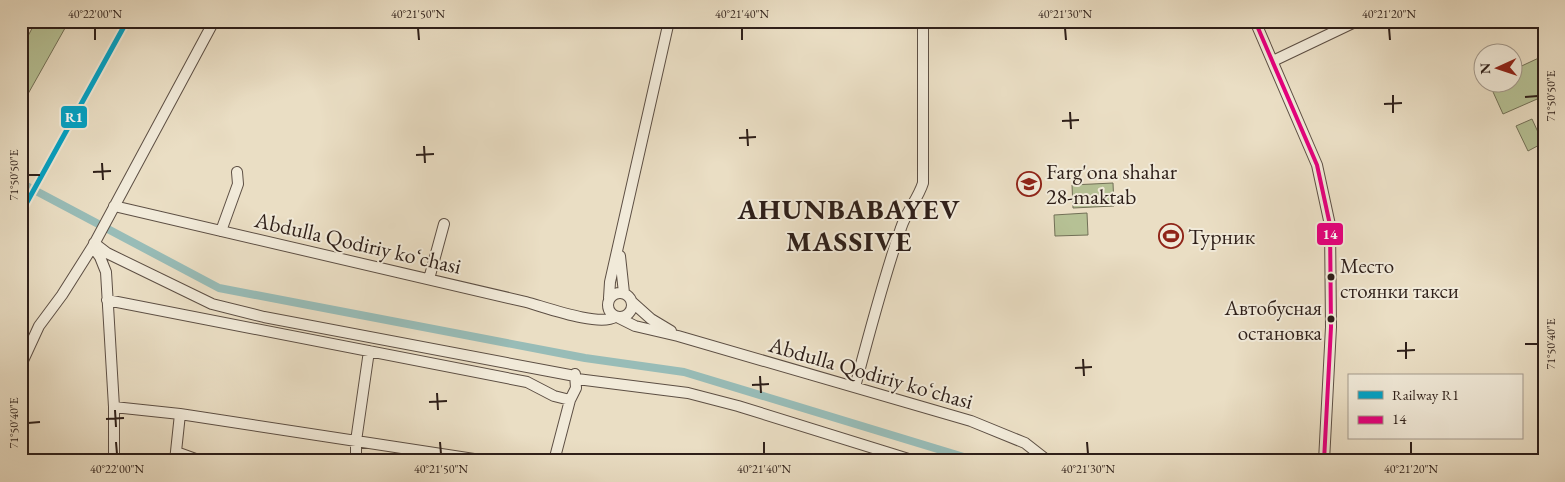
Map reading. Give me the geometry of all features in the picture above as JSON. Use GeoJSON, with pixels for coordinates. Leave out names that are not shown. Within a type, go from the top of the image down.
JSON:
{"type":"FeatureCollection","features":[{"type":"Feature","properties":{"kind":"street"},"geometry":{"type":"LineString","coordinates":[[21,365],[39,326],[62,295],[95,242],[214,21]]}},
{"type":"Feature","properties":{"kind":"street"},"geometry":{"type":"LineString","coordinates":[[632,302],[630,313],[617,317],[610,312],[608,301],[610,282],[619,250],[669,21]]}},
{"type":"Feature","properties":{"kind":"street"},"geometry":{"type":"LineString","coordinates":[[855,387],[887,266],[906,214],[921,191],[923,183],[923,21]]}},
{"type":"Feature","properties":{"kind":"street"},"geometry":{"type":"LineString","coordinates":[[1255,21],[1316,165],[1330,225],[1331,327],[1324,461]]}},
{"type":"Feature","properties":{"kind":"street"},"geometry":{"type":"LineString","coordinates":[[1273,61],[1357,21]]}},
{"type":"Feature","properties":{"kind":"street"},"geometry":{"type":"LineString","coordinates":[[221,231],[238,184],[237,172]]}},
{"type":"Feature","properties":{"kind":"street","name":"Abdulla Qodiriy koʻchasi"},"geometry":{"type":"LineString","coordinates":[[114,206],[592,319],[608,320],[617,317],[636,326],[678,336],[934,409],[1002,432],[1025,443],[1048,461]]}},
{"type":"Feature","properties":{"kind":"street"},"geometry":{"type":"LineString","coordinates":[[429,279],[444,224]]}},
{"type":"Feature","properties":{"kind":"street"},"geometry":{"type":"LineString","coordinates":[[95,242],[106,272],[114,407],[114,461]]}},
{"type":"Feature","properties":{"kind":"street"},"geometry":{"type":"LineString","coordinates":[[95,242],[106,253],[212,304],[264,317],[576,375],[688,393],[738,406],[915,461]]}},
{"type":"Feature","properties":{"kind":"street"},"geometry":{"type":"LineString","coordinates":[[592,319],[600,315],[608,301],[616,293],[624,293],[619,250]]}},
{"type":"Feature","properties":{"kind":"street","name":"Abdulla Qodiriy koʻchasi"},"geometry":{"type":"LineString","coordinates":[[624,293],[651,319],[678,336]]}},
{"type":"Feature","properties":{"kind":"street"},"geometry":{"type":"LineString","coordinates":[[107,300],[259,332],[527,382],[554,396],[570,400]]}},
{"type":"Feature","properties":{"kind":"street"},"geometry":{"type":"LineString","coordinates":[[356,461],[356,441],[369,351]]}},
{"type":"Feature","properties":{"kind":"street"},"geometry":{"type":"LineString","coordinates":[[554,461],[570,400],[576,388],[576,375]]}},
{"type":"Feature","properties":{"kind":"street"},"geometry":{"type":"LineString","coordinates":[[114,407],[180,414],[487,461]]}},
{"type":"Feature","properties":{"kind":"street"},"geometry":{"type":"LineString","coordinates":[[180,414],[176,457],[201,461]]}},
{"type":"Feature","properties":{"kind":"green space"},"geometry":{"type":"Polygon","coordinates":[[[36,21],[69,21],[24,101],[21,99],[21,49],[36,21]]]}},
{"type":"Feature","properties":{"kind":"green space"},"geometry":{"type":"Polygon","coordinates":[[[1543,56],[1544,96],[1503,114],[1493,92],[1522,92],[1522,66],[1543,56]]]}},
{"type":"Feature","properties":{"kind":"green space"},"geometry":{"type":"Polygon","coordinates":[[[1532,119],[1543,143],[1528,151],[1516,126],[1532,119]]]}},
{"type":"Feature","properties":{"kind":"green space"},"geometry":{"type":"Polygon","coordinates":[[[1113,183],[1114,206],[1073,208],[1072,185],[1113,183]]]}},
{"type":"Feature","properties":{"kind":"green space"},"geometry":{"type":"Polygon","coordinates":[[[1087,213],[1088,235],[1055,236],[1054,215],[1087,213]]]}},
{"type":"Feature","properties":{"kind":"waterway"},"geometry":{"type":"LineString","coordinates":[[21,183],[219,288],[585,358],[684,372],[977,461]]}},
{"type":"Feature","properties":{"kind":"rail line","name":"R1"},"geometry":{"type":"LineString","coordinates":[[21,213],[127,21]]}},
{"type":"Feature","properties":{"kind":"transit line","name":"14"},"geometry":{"type":"LineString","coordinates":[[1255,21],[1317,165],[1330,225],[1331,327],[1324,461]]}},
{"type":"Feature","properties":{"kind":"place","name":"Farg'ona shahar 28-maktab"},"geometry":{"type":"Point","coordinates":[1029,184]}},
{"type":"Feature","properties":{"kind":"place","name":"Турник"},"geometry":{"type":"Point","coordinates":[1171,236]}},
{"type":"Feature","properties":{"kind":"place","name":"Место стоянки такси"},"geometry":{"type":"Point","coordinates":[1331,277]}},
{"type":"Feature","properties":{"kind":"place","name":"Автобусная остановка"},"geometry":{"type":"Point","coordinates":[1331,319]}},
{"type":"Feature","properties":{"kind":"district","name":"AHUNBABAYEV MASSIVE"},"geometry":{"type":"Point","coordinates":[849,225]}}]}
